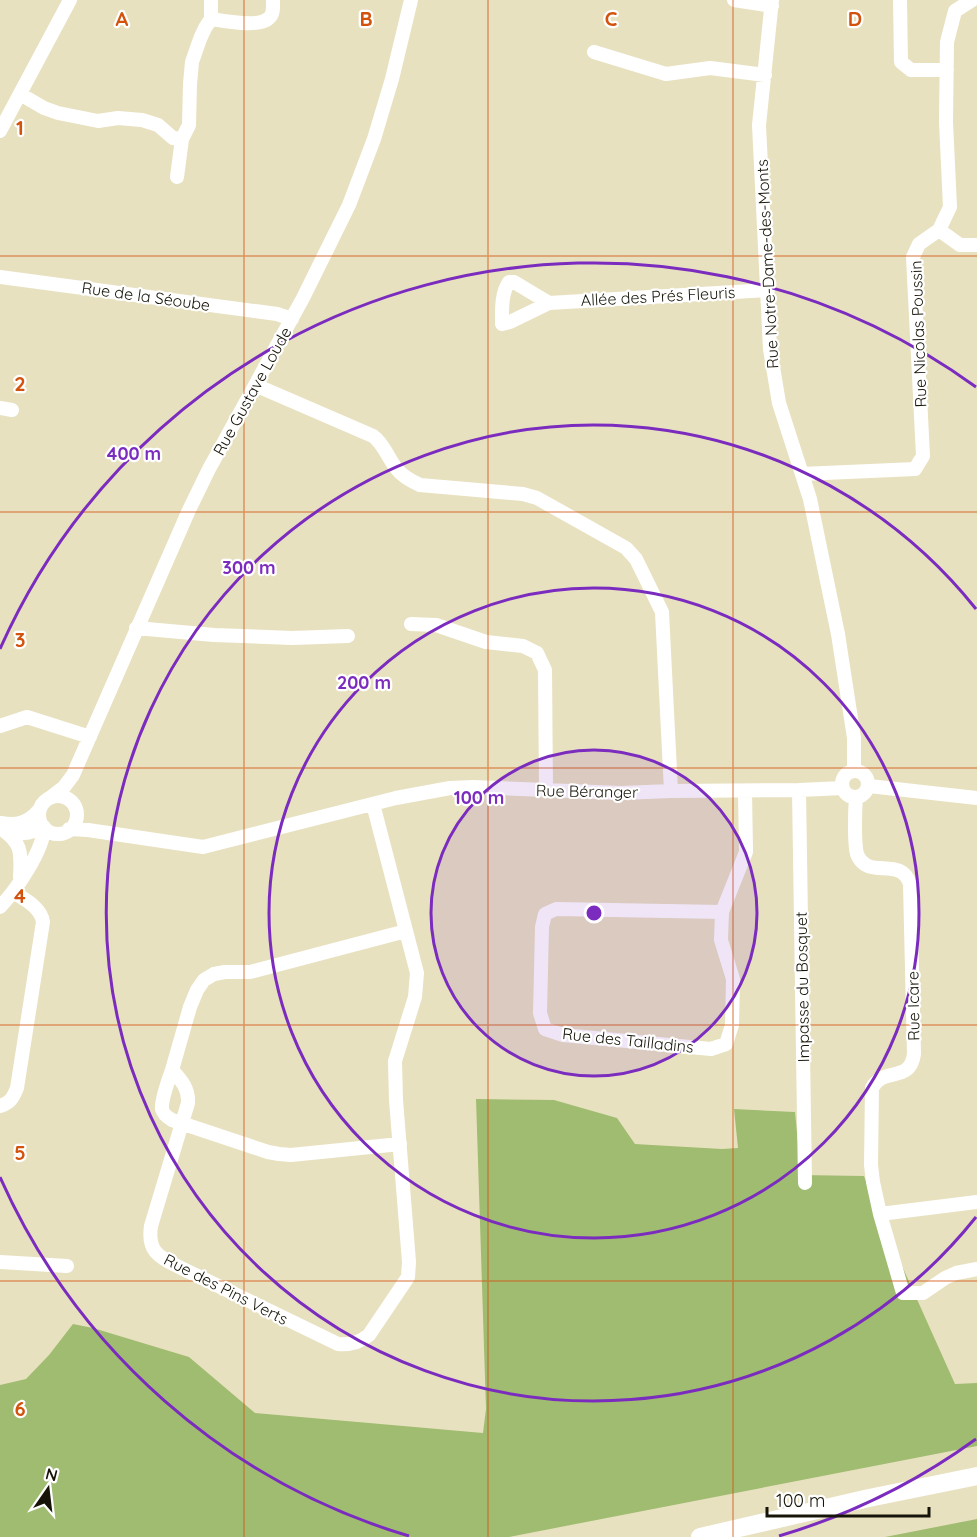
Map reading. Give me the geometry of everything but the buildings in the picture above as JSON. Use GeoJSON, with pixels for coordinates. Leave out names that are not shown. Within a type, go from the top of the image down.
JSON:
{"type":"FeatureCollection","features":[{"type":"Feature","properties":{"kind":"main road"},"geometry":{"type":"LineString","coordinates":[[700,1537],[977,1476]]}},
{"type":"Feature","properties":{"kind":"street"},"geometry":{"type":"LineString","coordinates":[[0,131],[70,0]]}},
{"type":"Feature","properties":{"kind":"street"},"geometry":{"type":"LineString","coordinates":[[177,177],[182,139],[189,126],[192,62],[200,39],[211,19],[211,0]]}},
{"type":"Feature","properties":{"kind":"street"},"geometry":{"type":"LineString","coordinates":[[211,19],[263,22],[270,18],[273,12],[273,0]]}},
{"type":"Feature","properties":{"kind":"street","name":"Rue Gustave Loude"},"geometry":{"type":"LineString","coordinates":[[51,797],[64,787],[73,775],[189,510],[209,469],[292,320],[358,185],[392,79],[411,0]]}},
{"type":"Feature","properties":{"kind":"street"},"geometry":{"type":"LineString","coordinates":[[734,0],[772,3]]}},
{"type":"Feature","properties":{"kind":"street"},"geometry":{"type":"LineString","coordinates":[[900,0],[901,62],[911,70],[947,70]]}},
{"type":"Feature","properties":{"kind":"street","name":"Rue Nicolas Poussin"},"geometry":{"type":"LineString","coordinates":[[802,474],[915,469],[923,456],[912,257],[920,244],[939,230],[950,207],[946,122],[947,42],[952,6],[972,0]]}},
{"type":"Feature","properties":{"kind":"street","name":"Rue Notre-Dame-des-Monts"},"geometry":{"type":"LineString","coordinates":[[772,3],[759,125],[770,349],[778,404],[810,499],[838,634],[854,738],[854,771]]}},
{"type":"Feature","properties":{"kind":"street"},"geometry":{"type":"LineString","coordinates":[[594,52],[666,74],[710,68],[765,75]]}},
{"type":"Feature","properties":{"kind":"street"},"geometry":{"type":"LineString","coordinates":[[20,94],[58,113],[98,121],[118,118],[142,120],[158,125],[173,138],[182,139]]}},
{"type":"Feature","properties":{"kind":"street"},"geometry":{"type":"LineString","coordinates":[[939,230],[960,245],[977,245]]}},
{"type":"Feature","properties":{"kind":"street","name":"Rue de la Séoube"},"geometry":{"type":"LineString","coordinates":[[0,277],[277,314],[292,320]]}},
{"type":"Feature","properties":{"kind":"street","name":"Allée des Prés Fleuris"},"geometry":{"type":"LineString","coordinates":[[549,303],[768,290]]}},
{"type":"Feature","properties":{"kind":"street"},"geometry":{"type":"LineString","coordinates":[[255,385],[373,436],[396,468],[420,485],[523,494],[537,498],[626,548],[636,559],[662,612],[671,791]]}},
{"type":"Feature","properties":{"kind":"street"},"geometry":{"type":"LineString","coordinates":[[411,624],[436,625],[486,642],[523,646],[537,653],[545,670],[546,790]]}},
{"type":"Feature","properties":{"kind":"street"},"geometry":{"type":"LineString","coordinates":[[136,628],[214,635],[292,638],[348,636]]}},
{"type":"Feature","properties":{"kind":"street"},"geometry":{"type":"LineString","coordinates":[[0,726],[27,717],[90,737]]}},
{"type":"Feature","properties":{"kind":"street"},"geometry":{"type":"LineString","coordinates":[[854,771],[862,772],[869,782],[868,786],[865,793],[856,797],[849,795],[843,788],[842,781],[846,774],[854,771]]}},
{"type":"Feature","properties":{"kind":"street","name":"Rue Gustave Loude"},"geometry":{"type":"LineString","coordinates":[[73,775],[74,807]]}},
{"type":"Feature","properties":{"kind":"street"},"geometry":{"type":"LineString","coordinates":[[868,786],[977,798]]}},
{"type":"Feature","properties":{"kind":"street","name":"Rue Béranger"},"geometry":{"type":"LineString","coordinates":[[68,830],[88,830],[203,848],[396,798],[450,788],[621,793],[843,788]]}},
{"type":"Feature","properties":{"kind":"street","name":"Impasse du Bosquet"},"geometry":{"type":"LineString","coordinates":[[799,790],[805,1183]]}},
{"type":"Feature","properties":{"kind":"street","name":"Rue des Tailladins"},"geometry":{"type":"LineString","coordinates":[[722,912],[556,909],[545,914],[542,927],[540,1013],[545,1029],[563,1035],[711,1049],[726,1044],[732,1025],[733,979],[721,940],[722,912],[746,852],[745,791]]}},
{"type":"Feature","properties":{"kind":"street"},"geometry":{"type":"LineString","coordinates":[[0,826],[21,824],[31,819],[51,797],[63,797],[69,800],[74,807],[75,822],[68,830],[39,849]]}},
{"type":"Feature","properties":{"kind":"street","name":"Rue Icare"},"geometry":{"type":"LineString","coordinates":[[856,797],[856,850],[860,860],[871,867],[901,871],[910,884],[914,1054],[910,1067],[904,1072],[880,1078],[872,1088],[871,1165],[879,1214],[903,1293],[923,1293],[956,1273],[977,1269]]}},
{"type":"Feature","properties":{"kind":"street","name":"Rue des Pins Verts"},"geometry":{"type":"LineString","coordinates":[[172,1070],[186,1087],[188,1103],[151,1226],[150,1236],[154,1251],[174,1264],[338,1344],[352,1344],[364,1339],[408,1277],[410,1262],[396,1100],[395,1061],[415,998],[417,984],[417,973],[373,804]]}},
{"type":"Feature","properties":{"kind":"street","name":"Rue Béranger"},"geometry":{"type":"LineString","coordinates":[[74,807],[91,822],[123,836]]}},
{"type":"Feature","properties":{"kind":"street"},"geometry":{"type":"LineString","coordinates":[[0,907],[16,886],[44,837],[44,827],[39,817],[39,810]]}},
{"type":"Feature","properties":{"kind":"street"},"geometry":{"type":"LineString","coordinates":[[0,826],[17,834],[30,833],[44,827]]}},
{"type":"Feature","properties":{"kind":"street"},"geometry":{"type":"LineString","coordinates":[[0,826],[14,838],[19,848],[21,860],[16,886]]}},
{"type":"Feature","properties":{"kind":"street"},"geometry":{"type":"LineString","coordinates":[[44,827],[55,833],[68,830]]}},
{"type":"Feature","properties":{"kind":"street"},"geometry":{"type":"LineString","coordinates":[[0,1106],[11,1100],[17,1088],[43,922],[41,913],[16,886]]}},
{"type":"Feature","properties":{"kind":"street"},"geometry":{"type":"LineString","coordinates":[[400,1144],[291,1155],[279,1154],[172,1120],[165,1115],[162,1103],[190,1007],[196,990],[204,980],[214,974],[250,972],[406,931]]}},
{"type":"Feature","properties":{"kind":"street"},"geometry":{"type":"LineString","coordinates":[[879,1214],[977,1202]]}},
{"type":"Feature","properties":{"kind":"street"},"geometry":{"type":"LineString","coordinates":[[0,1262],[67,1266]]}},
{"type":"Feature","properties":{"kind":"green space"},"geometry":{"type":"Polygon","coordinates":[[[476,1099],[554,1100],[617,1118],[635,1144],[722,1149],[738,1148],[734,1109],[795,1112],[801,1175],[864,1176],[872,1199],[955,1384],[977,1383],[977,1446],[509,1537],[0,1537],[0,1385],[26,1379],[49,1355],[73,1324],[189,1357],[255,1413],[483,1433],[486,1409],[476,1099]]]}},
{"type":"Feature","properties":{"kind":"green space"},"geometry":{"type":"Polygon","coordinates":[[[977,1519],[977,1537],[885,1537],[977,1519]]]}}]}
